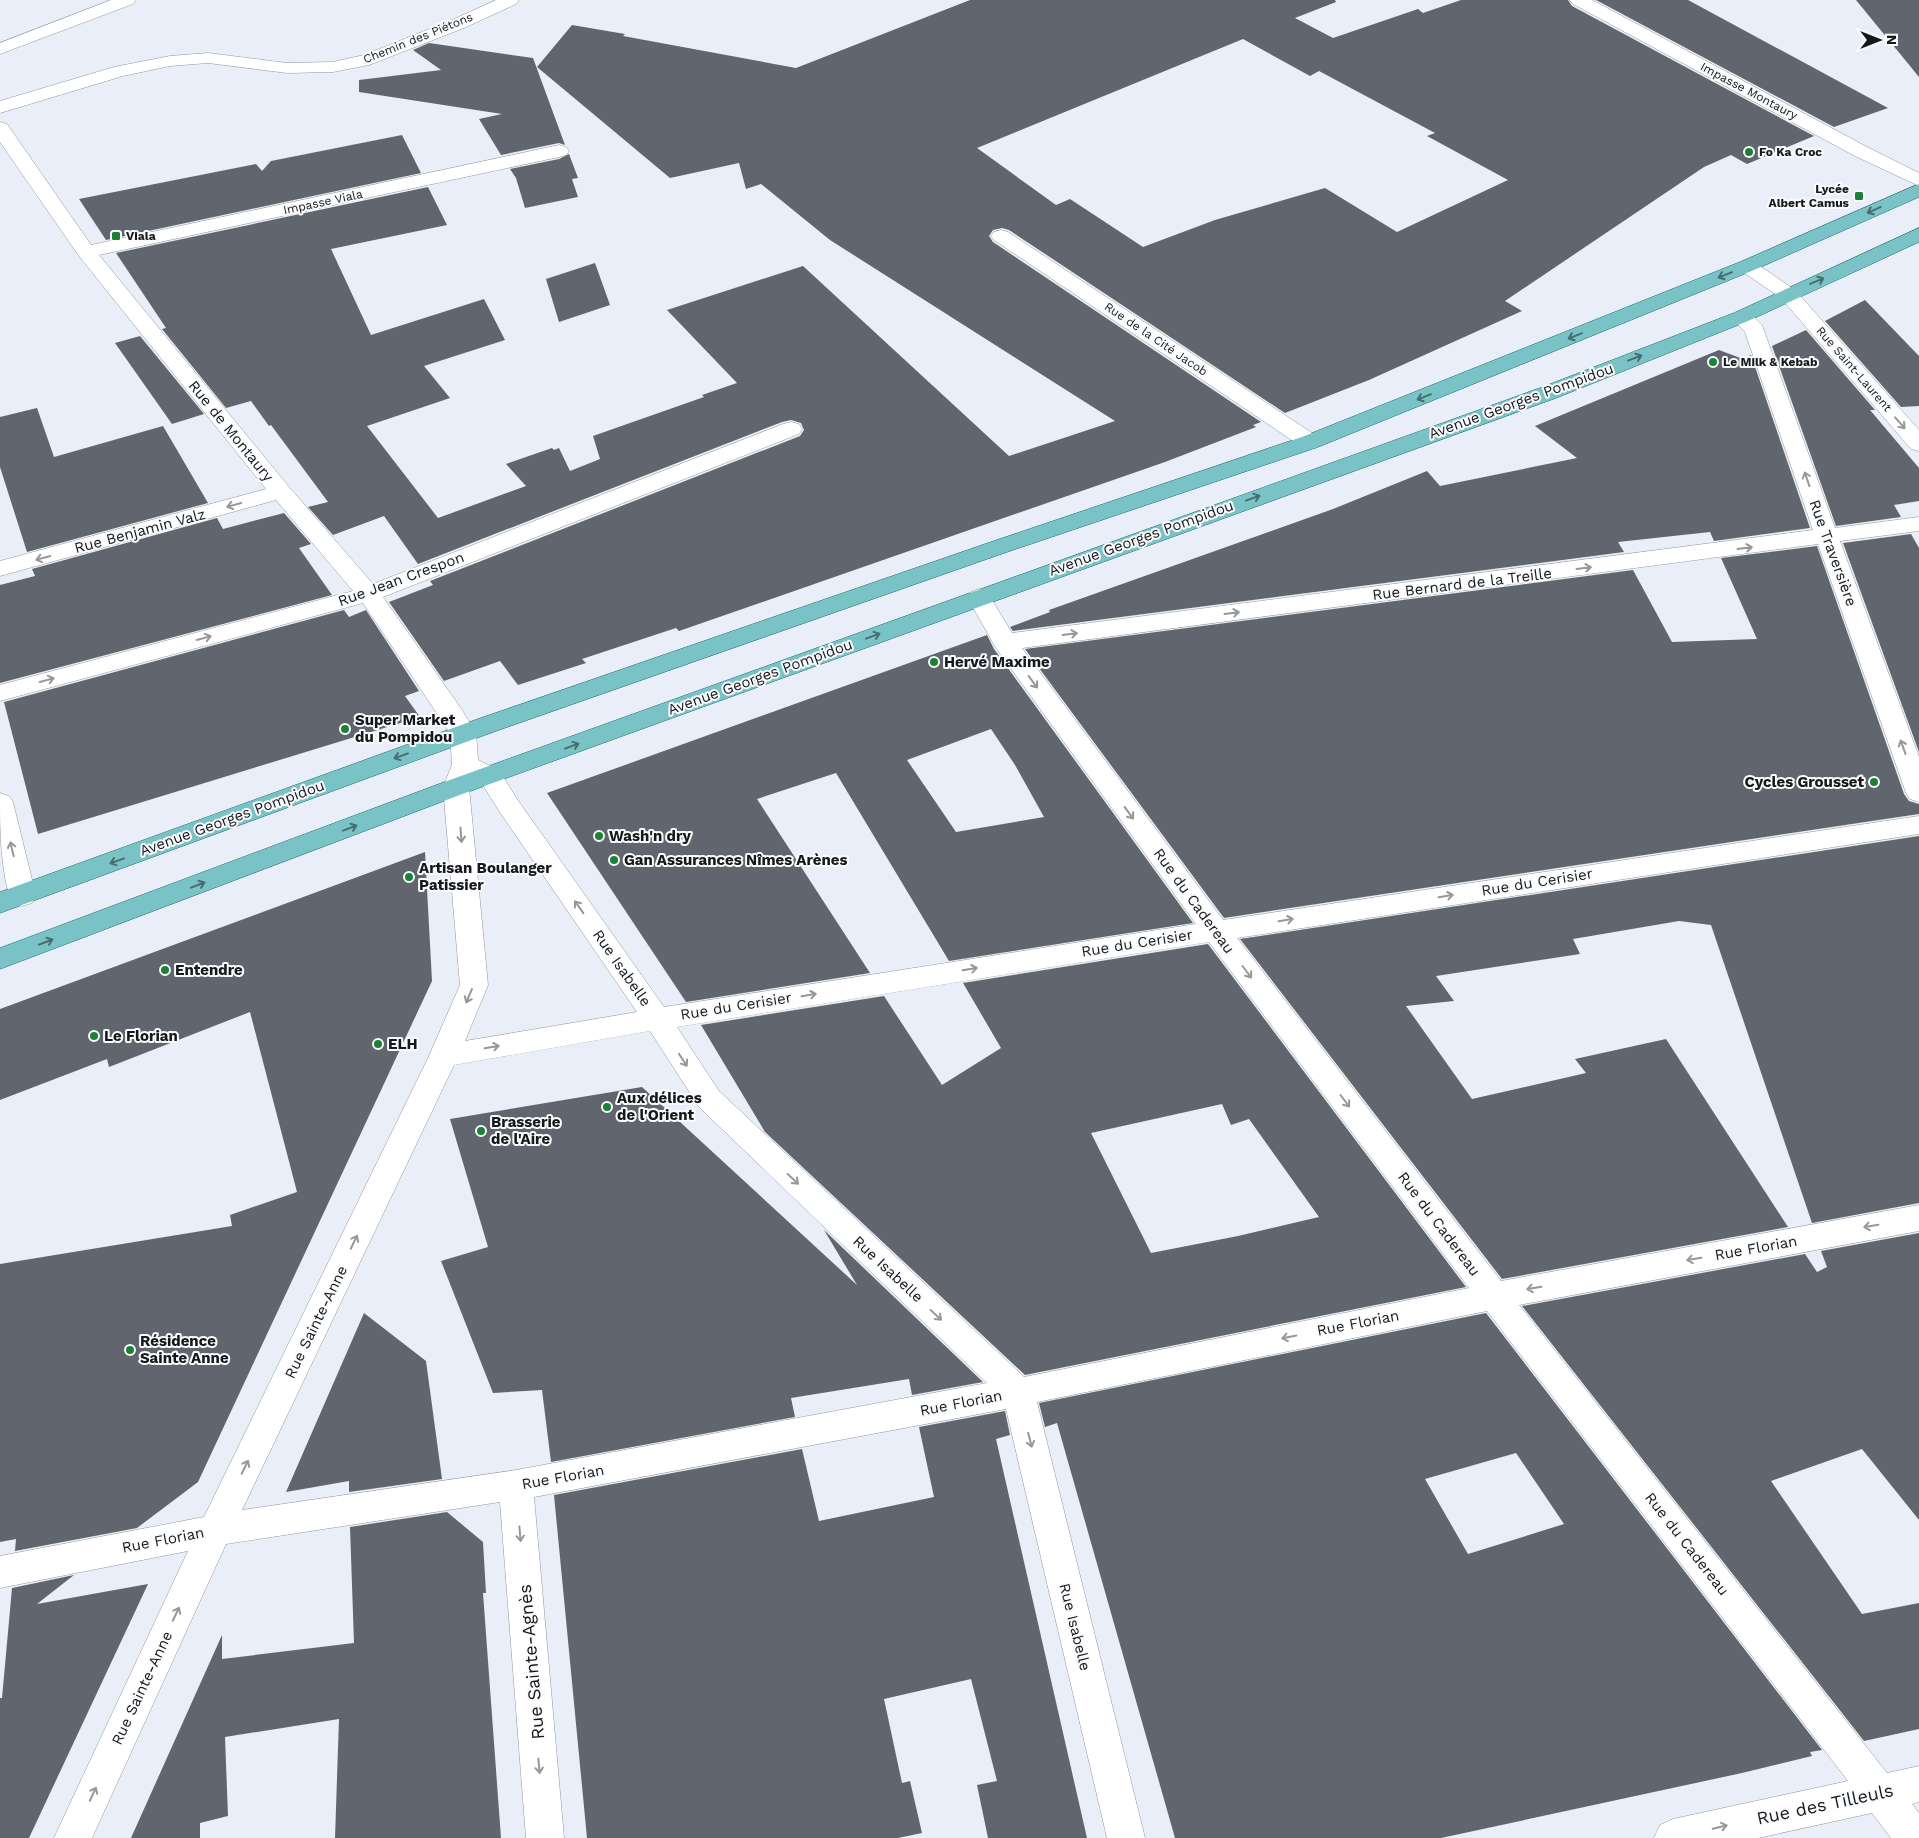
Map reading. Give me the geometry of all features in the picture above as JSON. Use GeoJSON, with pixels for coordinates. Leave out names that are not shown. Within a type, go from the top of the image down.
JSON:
{"type":"FeatureCollection","features":[{"type":"Feature","properties":{"kind":"main road","name":"Avenue Georges Pompidou"},"geometry":{"type":"LineString","coordinates":[[11,900],[463,733],[999,547],[1310,442],[1747,266],[1919,190]]}},
{"type":"Feature","properties":{"kind":"main road","name":"Avenue Georges Pompidou"},"geometry":{"type":"LineString","coordinates":[[0,959],[461,776],[490,776],[979,597],[1548,393],[1741,317],[1788,294],[1890,250],[1919,234]]}},
{"type":"Feature","properties":{"kind":"street"},"geometry":{"type":"LineString","coordinates":[[0,49],[127,0]]}},
{"type":"Feature","properties":{"kind":"street","name":"Chemin des Piétons"},"geometry":{"type":"LineString","coordinates":[[0,107],[120,71],[170,61],[208,58],[287,68],[333,67],[369,60],[458,24],[510,0]]}},
{"type":"Feature","properties":{"kind":"street","name":"Impasse Montaury"},"geometry":{"type":"LineString","coordinates":[[1579,0],[1862,152],[1919,180]]}},
{"type":"Feature","properties":{"kind":"street","name":"Rue de Montaury"},"geometry":{"type":"LineString","coordinates":[[0,128],[86,252],[281,492],[368,594],[463,733]]}},
{"type":"Feature","properties":{"kind":"street","name":"Impasse Viala"},"geometry":{"type":"LineString","coordinates":[[86,252],[559,151]]}},
{"type":"Feature","properties":{"kind":"street","name":"Rue de la Cité Jacob"},"geometry":{"type":"LineString","coordinates":[[1001,236],[1310,442]]}},
{"type":"Feature","properties":{"kind":"street"},"geometry":{"type":"LineString","coordinates":[[1747,266],[1788,294]]}},
{"type":"Feature","properties":{"kind":"street","name":"Rue Saint-Laurent"},"geometry":{"type":"LineString","coordinates":[[1788,294],[1919,444]]}},
{"type":"Feature","properties":{"kind":"street","name":"Rue Traversière"},"geometry":{"type":"LineString","coordinates":[[1741,317],[1755,329],[1919,793]]}},
{"type":"Feature","properties":{"kind":"street","name":"Rue Jean Crespon"},"geometry":{"type":"LineString","coordinates":[[0,693],[368,594],[791,429]]}},
{"type":"Feature","properties":{"kind":"street","name":"Rue Benjamin Valz"},"geometry":{"type":"LineString","coordinates":[[0,569],[281,492]]}},
{"type":"Feature","properties":{"kind":"street","name":"Rue Bernard de la Treille"},"geometry":{"type":"LineString","coordinates":[[1005,642],[1919,524]]}},
{"type":"Feature","properties":{"kind":"street","name":"Rue du Cadereau"},"geometry":{"type":"LineString","coordinates":[[979,597],[1005,642],[1216,931],[1494,1296],[1915,1838]]}},
{"type":"Feature","properties":{"kind":"street"},"geometry":{"type":"LineString","coordinates":[[461,776],[463,733]]}},
{"type":"Feature","properties":{"kind":"street","name":"Rue Sainte-Anne"},"geometry":{"type":"LineString","coordinates":[[73,1838],[215,1530],[444,1056],[474,985],[461,776]]}},
{"type":"Feature","properties":{"kind":"street","name":"Rue Isabelle"},"geometry":{"type":"LineString","coordinates":[[490,776],[657,1019],[709,1099],[1018,1392],[1126,1838]]}},
{"type":"Feature","properties":{"kind":"street"},"geometry":{"type":"LineString","coordinates":[[0,802],[11,900]]}},
{"type":"Feature","properties":{"kind":"street","name":"Rue du Cerisier"},"geometry":{"type":"LineString","coordinates":[[444,1056],[657,1019],[1216,931],[1919,825]]}},
{"type":"Feature","properties":{"kind":"street","name":"Rue Florian"},"geometry":{"type":"LineString","coordinates":[[0,1572],[215,1530],[516,1485],[1018,1392],[1494,1296],[1919,1218]]}},
{"type":"Feature","properties":{"kind":"street","name":"Rue Sainte-Agnès"},"geometry":{"type":"LineString","coordinates":[[516,1485],[545,1838]]}},
{"type":"Feature","properties":{"kind":"street","name":"Rue des Tilleuls"},"geometry":{"type":"LineString","coordinates":[[1673,1838],[1880,1791],[1919,1784]]}},
{"type":"Feature","properties":{"kind":"building"},"geometry":{"type":"Polygon","coordinates":[[[970,0],[1335,0],[1336,2],[1295,18],[1333,38],[1418,9],[1423,13],[1461,0],[1568,0],[1572,6],[1814,136],[1747,164],[1731,155],[1704,167],[1505,301],[1522,311],[1369,380],[1285,413],[1009,230],[1002,228],[993,230],[989,236],[993,242],[1261,422],[1253,425],[1256,427],[1165,462],[679,631],[676,628],[582,659],[586,663],[518,685],[500,661],[444,681],[389,602],[433,585],[430,581],[800,436],[804,430],[801,423],[791,420],[782,422],[418,564],[384,516],[333,535],[308,507],[328,502],[271,425],[269,426],[251,401],[226,408],[162,329],[166,328],[116,253],[428,187],[447,225],[331,249],[371,335],[484,299],[505,340],[424,366],[450,398],[367,426],[438,518],[526,486],[506,464],[552,448],[554,450],[559,448],[570,471],[600,459],[593,436],[704,397],[702,395],[737,383],[667,310],[803,266],[1009,456],[1115,421],[830,240],[761,184],[746,189],[739,163],[670,178],[537,67],[572,25],[796,68],[970,0]],[[1243,39],[977,148],[1056,205],[1070,199],[1143,247],[1215,220],[1325,188],[1397,232],[1508,180],[1427,136],[1435,133],[1319,71],[1310,76],[1243,39]]]}},
{"type":"Feature","properties":{"kind":"building"},"geometry":{"type":"Polygon","coordinates":[[[1596,0],[1688,0],[1888,108],[1834,127],[1596,0]]]}},
{"type":"Feature","properties":{"kind":"building"},"geometry":{"type":"Polygon","coordinates":[[[1856,0],[1919,0],[1919,77],[1856,0]]]}},
{"type":"Feature","properties":{"kind":"building"},"geometry":{"type":"Polygon","coordinates":[[[429,43],[533,58],[565,145],[559,143],[501,155],[479,119],[502,114],[359,92],[359,80],[441,70],[413,50],[429,43]]]}},
{"type":"Feature","properties":{"kind":"building"},"geometry":{"type":"Polygon","coordinates":[[[402,135],[421,173],[106,240],[79,199],[256,164],[262,171],[271,161],[402,135]]]}},
{"type":"Feature","properties":{"kind":"building"},"geometry":{"type":"Polygon","coordinates":[[[569,154],[578,178],[572,179],[578,197],[525,208],[516,178],[510,169],[559,159],[569,154]]]}},
{"type":"Feature","properties":{"kind":"building"},"geometry":{"type":"Polygon","coordinates":[[[595,263],[610,305],[559,322],[546,279],[595,263]]]}},
{"type":"Feature","properties":{"kind":"building"},"geometry":{"type":"Polygon","coordinates":[[[1865,300],[1919,356],[1919,406],[1901,407],[1825,321],[1865,300]]]}},
{"type":"Feature","properties":{"kind":"building"},"geometry":{"type":"Polygon","coordinates":[[[1806,330],[1875,410],[1870,410],[1919,468],[1919,501],[1894,505],[1901,517],[1836,526],[1772,346],[1806,330]]]}},
{"type":"Feature","properties":{"kind":"building"},"geometry":{"type":"Polygon","coordinates":[[[140,336],[204,414],[172,424],[115,343],[140,336]]]}},
{"type":"Feature","properties":{"kind":"building"},"geometry":{"type":"Polygon","coordinates":[[[1719,350],[1743,359],[1751,355],[1810,528],[1714,541],[1710,532],[1618,542],[1624,552],[1013,631],[1010,627],[1050,612],[1049,610],[1333,509],[1427,471],[1440,486],[1577,458],[1535,426],[1719,350]]]}},
{"type":"Feature","properties":{"kind":"building"},"geometry":{"type":"Polygon","coordinates":[[[37,408],[54,457],[163,426],[208,503],[27,552],[0,467],[0,417],[37,408]]]}},
{"type":"Feature","properties":{"kind":"building"},"geometry":{"type":"Polygon","coordinates":[[[284,513],[311,544],[299,548],[332,595],[0,683],[0,585],[35,576],[32,569],[217,518],[223,529],[284,513]]]}},
{"type":"Feature","properties":{"kind":"building"},"geometry":{"type":"Polygon","coordinates":[[[1911,534],[1919,548],[1919,752],[1843,543],[1911,534]]]}},
{"type":"Feature","properties":{"kind":"building"},"geometry":{"type":"Polygon","coordinates":[[[1817,546],[1904,794],[1909,801],[1919,804],[1919,814],[1224,918],[1025,649],[1633,570],[1672,642],[1757,639],[1721,558],[1817,546]]]}},
{"type":"Feature","properties":{"kind":"building"},"geometry":{"type":"Polygon","coordinates":[[[344,610],[349,617],[366,610],[419,691],[405,696],[420,717],[38,834],[4,702],[344,610]]]}},
{"type":"Feature","properties":{"kind":"building"},"geometry":{"type":"Polygon","coordinates":[[[987,635],[994,649],[1193,923],[949,961],[836,773],[757,799],[870,973],[686,1002],[547,793],[987,635]],[[991,729],[907,760],[956,832],[1044,817],[1015,765],[991,729]]]}},
{"type":"Feature","properties":{"kind":"building"},"geometry":{"type":"Polygon","coordinates":[[[1919,836],[1919,1203],[1812,1223],[1711,925],[1679,921],[1573,939],[1580,954],[1436,976],[1454,1001],[1406,1006],[1472,1099],[1586,1073],[1575,1059],[1666,1039],[1788,1227],[1502,1279],[1240,939],[1919,836]]]}},
{"type":"Feature","properties":{"kind":"building"},"geometry":{"type":"Polygon","coordinates":[[[425,852],[432,981],[198,1482],[137,1528],[15,1551],[16,1539],[0,1542],[0,1264],[232,1226],[230,1215],[297,1192],[250,1012],[109,1067],[107,1059],[0,1100],[0,1009],[425,852]]]}},
{"type":"Feature","properties":{"kind":"building"},"geometry":{"type":"Polygon","coordinates":[[[1208,944],[1466,1287],[1025,1375],[765,1132],[701,1025],[884,996],[942,1085],[1001,1048],[963,983],[1208,944]],[[1222,1104],[1091,1133],[1151,1253],[1238,1236],[1319,1217],[1249,1119],[1231,1125],[1222,1104]]]}},
{"type":"Feature","properties":{"kind":"building"},"geometry":{"type":"Polygon","coordinates":[[[642,1087],[857,1285],[824,1230],[983,1382],[912,1395],[909,1379],[791,1398],[795,1417],[551,1462],[542,1390],[493,1393],[441,1261],[488,1247],[450,1119],[642,1087]]]}},
{"type":"Feature","properties":{"kind":"building"},"geometry":{"type":"Polygon","coordinates":[[[1919,1233],[1919,1520],[1862,1449],[1771,1481],[1862,1614],[1919,1603],[1919,1729],[1864,1741],[1522,1306],[1805,1254],[1817,1272],[1827,1267],[1821,1251],[1919,1233]]]}},
{"type":"Feature","properties":{"kind":"building"},"geometry":{"type":"Polygon","coordinates":[[[364,1313],[426,1361],[442,1479],[349,1492],[349,1481],[286,1492],[364,1313]]]}},
{"type":"Feature","properties":{"kind":"building"},"geometry":{"type":"Polygon","coordinates":[[[1486,1313],[1822,1750],[1810,1752],[1812,1756],[1742,1773],[1441,1838],[1175,1838],[1057,1423],[1045,1427],[1039,1403],[1486,1313]],[[1516,1453],[1425,1479],[1468,1554],[1564,1524],[1516,1453]]]}},
{"type":"Feature","properties":{"kind":"building"},"geometry":{"type":"Polygon","coordinates":[[[1005,1411],[1010,1435],[996,1439],[1087,1838],[988,1838],[977,1785],[997,1781],[971,1679],[884,1699],[902,1783],[910,1781],[922,1833],[898,1838],[587,1838],[554,1495],[802,1449],[819,1521],[934,1497],[919,1427],[1005,1411]]]}},
{"type":"Feature","properties":{"kind":"building"},"geometry":{"type":"Polygon","coordinates":[[[447,1512],[483,1542],[486,1593],[483,1593],[501,1838],[335,1838],[339,1719],[225,1737],[228,1816],[200,1823],[200,1838],[131,1838],[222,1635],[222,1659],[354,1643],[350,1527],[447,1512]]]}},
{"type":"Feature","properties":{"kind":"building"},"geometry":{"type":"Polygon","coordinates":[[[74,1575],[37,1604],[148,1584],[29,1838],[0,1838],[0,1698],[2,1698],[12,1588],[74,1575]]]}},
{"type":"Feature","properties":{"kind":"place","name":"Fo Ka Croc"},"geometry":{"type":"Point","coordinates":[1749,152]}},
{"type":"Feature","properties":{"kind":"place","name":"Lycée Albert Camus"},"geometry":{"type":"Point","coordinates":[1859,196]}},
{"type":"Feature","properties":{"kind":"place","name":"Viala"},"geometry":{"type":"Point","coordinates":[116,236]}},
{"type":"Feature","properties":{"kind":"place","name":"Le Milk & Kebab"},"geometry":{"type":"Point","coordinates":[1713,362]}},
{"type":"Feature","properties":{"kind":"place","name":"Hervé Maxime"},"geometry":{"type":"Point","coordinates":[934,662]}},
{"type":"Feature","properties":{"kind":"place","name":"Super Market du Pompidou"},"geometry":{"type":"Point","coordinates":[345,729]}},
{"type":"Feature","properties":{"kind":"place","name":"Cycles Grousset"},"geometry":{"type":"Point","coordinates":[1874,782]}},
{"type":"Feature","properties":{"kind":"place","name":"Wash'n dry"},"geometry":{"type":"Point","coordinates":[599,836]}},
{"type":"Feature","properties":{"kind":"place","name":"Gan Assurances Nîmes Arènes"},"geometry":{"type":"Point","coordinates":[614,860]}},
{"type":"Feature","properties":{"kind":"place","name":"Artisan Boulanger Patissier"},"geometry":{"type":"Point","coordinates":[409,877]}},
{"type":"Feature","properties":{"kind":"place","name":"Entendre"},"geometry":{"type":"Point","coordinates":[165,970]}},
{"type":"Feature","properties":{"kind":"place","name":"Le Florian"},"geometry":{"type":"Point","coordinates":[94,1036]}},
{"type":"Feature","properties":{"kind":"place","name":"ELH"},"geometry":{"type":"Point","coordinates":[378,1044]}},
{"type":"Feature","properties":{"kind":"place","name":"Aux délices de l'Orient"},"geometry":{"type":"Point","coordinates":[607,1107]}},
{"type":"Feature","properties":{"kind":"place","name":"Brasserie de l'Aire"},"geometry":{"type":"Point","coordinates":[481,1131]}},
{"type":"Feature","properties":{"kind":"place","name":"Résidence Sainte Anne"},"geometry":{"type":"Point","coordinates":[130,1350]}}]}
